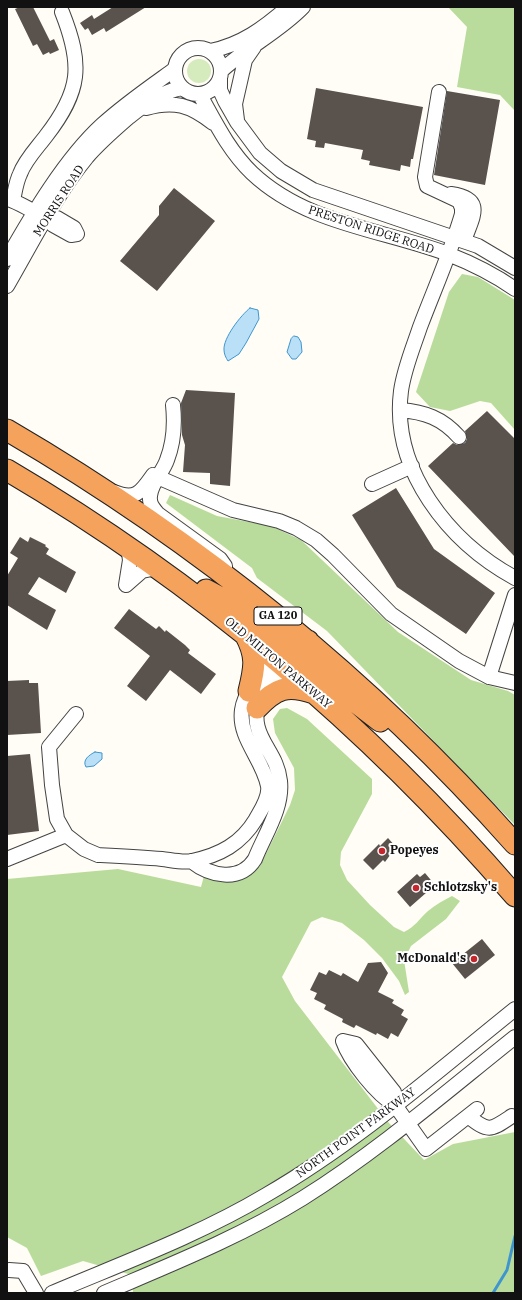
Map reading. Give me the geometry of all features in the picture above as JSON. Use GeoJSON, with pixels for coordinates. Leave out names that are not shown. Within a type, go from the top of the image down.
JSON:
{"type":"FeatureCollection","features":[{"type":"Feature","properties":{"kind":"highway","name":"OLD MILTON PARKWAY"},"geometry":{"type":"LineString","coordinates":[[7,430],[102,488],[243,588],[292,650],[314,692],[416,788],[453,826],[515,896]]}},
{"type":"Feature","properties":{"kind":"highway"},"geometry":{"type":"LineString","coordinates":[[7,447],[40,462],[74,470]]}},
{"type":"Feature","properties":{"kind":"highway","name":"OLD MILTON PARKWAY"},"geometry":{"type":"LineString","coordinates":[[7,470],[69,508],[128,547],[244,633],[292,650],[418,741],[515,844]]}},
{"type":"Feature","properties":{"kind":"highway"},"geometry":{"type":"LineString","coordinates":[[163,572],[196,585],[232,604],[292,650]]}},
{"type":"Feature","properties":{"kind":"highway"},"geometry":{"type":"LineString","coordinates":[[244,633],[255,658],[253,700],[286,688],[295,687],[314,692]]}},
{"type":"Feature","properties":{"kind":"street"},"geometry":{"type":"LineString","coordinates":[[288,7],[252,34],[229,47],[210,51],[197,48],[185,52],[180,57],[175,69],[175,76],[182,88],[187,92],[200,95],[212,90],[221,75],[235,58],[255,46],[288,21],[303,7]]}},
{"type":"Feature","properties":{"kind":"street"},"geometry":{"type":"LineString","coordinates":[[44,216],[10,200],[25,164],[62,116],[73,92],[76,75],[75,58],[64,9]]}},
{"type":"Feature","properties":{"kind":"street"},"geometry":{"type":"LineString","coordinates":[[237,122],[235,104],[246,60],[255,46]]}},
{"type":"Feature","properties":{"kind":"street"},"geometry":{"type":"LineString","coordinates":[[210,51],[220,63],[221,75]]}},
{"type":"Feature","properties":{"kind":"street","name":"MORRIS ROAD"},"geometry":{"type":"LineString","coordinates":[[7,286],[79,151],[101,126],[125,105],[175,69]]}},
{"type":"Feature","properties":{"kind":"street","name":"PRESTON RIDGE ROAD"},"geometry":{"type":"LineString","coordinates":[[221,75],[220,90],[237,122],[260,153],[276,166],[313,190],[478,246],[515,268]]}},
{"type":"Feature","properties":{"kind":"street","name":"MORRIS ROAD"},"geometry":{"type":"LineString","coordinates":[[7,259],[44,216],[87,157],[107,136],[136,111],[168,90],[182,88]]}},
{"type":"Feature","properties":{"kind":"street"},"geometry":{"type":"LineString","coordinates":[[439,92],[425,177],[427,186],[435,191],[466,196],[472,201],[473,213],[459,240],[448,254],[408,360],[401,391],[400,410],[404,447],[428,500],[451,530],[483,557],[515,578]]}},
{"type":"Feature","properties":{"kind":"street","name":"PRESTON RIDGE ROAD"},"geometry":{"type":"LineString","coordinates":[[200,95],[216,125],[232,150],[251,172],[272,190],[301,208],[337,221],[448,254],[474,266],[515,289]]}},
{"type":"Feature","properties":{"kind":"street"},"geometry":{"type":"LineString","coordinates":[[136,111],[159,104],[172,103],[194,110],[216,125]]}},
{"type":"Feature","properties":{"kind":"street"},"geometry":{"type":"LineString","coordinates":[[102,488],[125,496],[133,496],[140,492],[156,476],[167,460],[173,440],[175,423],[173,405]]}},
{"type":"Feature","properties":{"kind":"street"},"geometry":{"type":"LineString","coordinates":[[400,410],[422,412],[435,417],[448,425],[459,437]]}},
{"type":"Feature","properties":{"kind":"street"},"geometry":{"type":"LineString","coordinates":[[372,484],[412,466]]}},
{"type":"Feature","properties":{"kind":"street"},"geometry":{"type":"LineString","coordinates":[[156,476],[151,489],[151,506],[158,514],[220,559],[243,588]]}},
{"type":"Feature","properties":{"kind":"street"},"geometry":{"type":"LineString","coordinates":[[156,476],[233,510],[279,521],[296,528],[316,540],[333,555],[391,614],[459,661],[489,677],[515,683]]}},
{"type":"Feature","properties":{"kind":"street"},"geometry":{"type":"LineString","coordinates":[[128,547],[130,560],[126,585],[142,571],[163,572]]}},
{"type":"Feature","properties":{"kind":"street"},"geometry":{"type":"LineString","coordinates":[[489,677],[515,596]]}},
{"type":"Feature","properties":{"kind":"street"},"geometry":{"type":"LineString","coordinates":[[253,700],[260,697],[292,650]]}},
{"type":"Feature","properties":{"kind":"street"},"geometry":{"type":"LineString","coordinates":[[76,714],[49,747],[52,785],[57,819],[66,835],[84,849],[98,855],[191,861],[236,844],[248,832],[266,801],[268,788],[265,776],[242,726],[242,709],[253,700],[292,650]]}},
{"type":"Feature","properties":{"kind":"street"},"geometry":{"type":"LineString","coordinates":[[191,861],[203,870],[218,874],[242,872],[250,867],[255,859],[276,812],[280,799],[280,780],[275,763],[260,738],[253,700]]}},
{"type":"Feature","properties":{"kind":"street"},"geometry":{"type":"LineString","coordinates":[[7,859],[66,835]]}},
{"type":"Feature","properties":{"kind":"street","name":"NORTH POINT PARKWAY"},"geometry":{"type":"LineString","coordinates":[[52,1293],[196,1230],[264,1196],[326,1158],[515,1009]]}},
{"type":"Feature","properties":{"kind":"street","name":"NORTH POINT PARKWAY"},"geometry":{"type":"LineString","coordinates":[[103,1293],[221,1242],[273,1216],[332,1179],[410,1120],[515,1037]]}},
{"type":"Feature","properties":{"kind":"street"},"geometry":{"type":"LineString","coordinates":[[395,1105],[410,1120],[429,1147],[472,1112],[482,1127],[495,1128],[512,1116]]}},
{"type":"Feature","properties":{"kind":"street"},"geometry":{"type":"LineString","coordinates":[[9,1270],[23,1271],[36,1293]]}},
{"type":"Feature","properties":{"kind":"street"},"geometry":{"type":"LineString","coordinates":[[93,1275],[103,1293]]}},
{"type":"Feature","properties":{"kind":"green space"},"geometry":{"type":"Polygon","coordinates":[[[448,7],[515,7],[515,111],[500,95],[457,87],[467,27],[448,7]]]}},
{"type":"Feature","properties":{"kind":"green space"},"geometry":{"type":"Polygon","coordinates":[[[199,59],[207,63],[211,71],[207,79],[199,83],[191,79],[187,71],[191,63],[199,59]]]}},
{"type":"Feature","properties":{"kind":"green space"},"geometry":{"type":"Polygon","coordinates":[[[462,274],[478,277],[515,300],[515,430],[491,403],[480,401],[450,411],[430,407],[416,392],[449,292],[462,274]]]}},
{"type":"Feature","properties":{"kind":"green space"},"geometry":{"type":"Polygon","coordinates":[[[170,495],[217,516],[271,526],[301,540],[398,632],[471,680],[508,691],[515,695],[515,825],[327,631],[257,578],[252,568],[166,503],[170,495]]]}},
{"type":"Feature","properties":{"kind":"green space"},"geometry":{"type":"Polygon","coordinates":[[[287,708],[307,719],[372,779],[372,794],[341,852],[340,865],[347,880],[370,905],[394,927],[404,932],[431,909],[446,899],[452,896],[460,901],[446,919],[411,946],[404,960],[409,992],[405,995],[399,981],[382,958],[364,940],[342,923],[322,917],[311,922],[282,977],[295,1001],[389,1123],[424,1160],[453,1144],[515,1132],[515,1293],[133,1293],[132,1275],[83,1261],[41,1276],[27,1248],[7,1237],[7,879],[118,869],[201,887],[204,876],[237,880],[250,875],[260,866],[290,805],[295,790],[294,768],[275,733],[273,719],[280,709],[287,708]]]}},
{"type":"Feature","properties":{"kind":"water"},"geometry":{"type":"Polygon","coordinates":[[[250,308],[258,310],[259,319],[239,354],[228,361],[224,351],[226,339],[238,321],[250,308]]]}},
{"type":"Feature","properties":{"kind":"water"},"geometry":{"type":"Polygon","coordinates":[[[294,336],[298,337],[301,342],[302,352],[296,359],[292,359],[287,352],[291,339],[294,336]]]}},
{"type":"Feature","properties":{"kind":"water"},"geometry":{"type":"Polygon","coordinates":[[[95,752],[102,753],[102,759],[94,766],[86,767],[85,762],[88,756],[95,752]]]}},
{"type":"Feature","properties":{"kind":"building"},"geometry":{"type":"Polygon","coordinates":[[[20,7],[33,7],[50,41],[54,39],[59,50],[43,55],[37,44],[33,46],[15,9],[20,7]]]}},
{"type":"Feature","properties":{"kind":"building"},"geometry":{"type":"Polygon","coordinates":[[[113,7],[146,7],[106,32],[104,28],[92,35],[88,28],[85,30],[80,23],[92,15],[94,19],[113,7]]]}},
{"type":"Feature","properties":{"kind":"building"},"geometry":{"type":"Polygon","coordinates":[[[316,88],[423,107],[413,159],[411,159],[410,167],[401,165],[400,171],[369,165],[370,161],[361,159],[363,150],[325,143],[324,148],[315,147],[316,141],[307,139],[316,88]]]}},
{"type":"Feature","properties":{"kind":"building"},"geometry":{"type":"Polygon","coordinates":[[[447,91],[500,100],[485,185],[434,175],[447,91]]]}},
{"type":"Feature","properties":{"kind":"building"},"geometry":{"type":"Polygon","coordinates":[[[174,188],[215,221],[157,291],[120,261],[159,215],[159,206],[174,188]]]}},
{"type":"Feature","properties":{"kind":"building"},"geometry":{"type":"Polygon","coordinates":[[[186,390],[235,393],[230,486],[210,484],[210,473],[183,472],[185,445],[182,435],[181,403],[186,390]]]}},
{"type":"Feature","properties":{"kind":"building"},"geometry":{"type":"Polygon","coordinates":[[[487,411],[515,439],[515,557],[428,466],[453,443],[457,445],[465,443],[467,439],[465,431],[487,411]]]}},
{"type":"Feature","properties":{"kind":"building"},"geometry":{"type":"Polygon","coordinates":[[[396,488],[434,549],[495,593],[466,634],[397,587],[352,515],[396,488]]]}},
{"type":"Feature","properties":{"kind":"building"},"geometry":{"type":"Polygon","coordinates":[[[20,537],[28,542],[30,537],[46,545],[45,546],[49,549],[46,554],[76,572],[66,593],[39,577],[28,594],[56,610],[47,630],[7,605],[7,576],[18,558],[10,553],[20,537]]]}},
{"type":"Feature","properties":{"kind":"building"},"geometry":{"type":"Polygon","coordinates":[[[129,609],[156,629],[159,626],[165,632],[166,630],[190,650],[188,653],[216,674],[201,694],[170,670],[146,701],[127,686],[150,656],[114,628],[129,609]]]}},
{"type":"Feature","properties":{"kind":"building"},"geometry":{"type":"Polygon","coordinates":[[[29,680],[29,683],[38,683],[41,733],[7,735],[7,681],[29,680]]]}},
{"type":"Feature","properties":{"kind":"building"},"geometry":{"type":"Polygon","coordinates":[[[30,754],[39,831],[7,835],[7,756],[30,754]]]}},
{"type":"Feature","properties":{"kind":"building","name":"Popeyes"},"geometry":{"type":"Polygon","coordinates":[[[388,838],[396,847],[385,862],[383,860],[373,870],[363,860],[379,844],[380,846],[388,838]]]}},
{"type":"Feature","properties":{"kind":"building","name":"Schlotzsky's"},"geometry":{"type":"Polygon","coordinates":[[[425,873],[435,885],[410,907],[397,892],[417,874],[420,877],[425,873]]]}},
{"type":"Feature","properties":{"kind":"building","name":"McDonald's"},"geometry":{"type":"Polygon","coordinates":[[[482,939],[495,955],[465,979],[452,963],[482,939]]]}},
{"type":"Feature","properties":{"kind":"building"},"geometry":{"type":"Polygon","coordinates":[[[381,962],[388,973],[378,992],[394,1000],[392,1003],[404,1010],[401,1015],[408,1019],[398,1037],[391,1033],[388,1039],[356,1025],[354,1028],[342,1022],[343,1019],[324,1009],[326,1005],[314,999],[317,993],[310,990],[319,972],[326,975],[329,970],[341,976],[343,973],[358,982],[368,963],[381,962]]]}},
{"type":"Feature","properties":{"kind":"waterway"},"geometry":{"type":"LineString","coordinates":[[493,1293],[507,1270],[515,1236]]}},
{"type":"Feature","properties":{"kind":"place","name":"Popeyes"},"geometry":{"type":"Point","coordinates":[382,851]}},
{"type":"Feature","properties":{"kind":"place","name":"Schlotzsky's"},"geometry":{"type":"Point","coordinates":[416,888]}},
{"type":"Feature","properties":{"kind":"place","name":"McDonald's"},"geometry":{"type":"Point","coordinates":[474,959]}}]}
